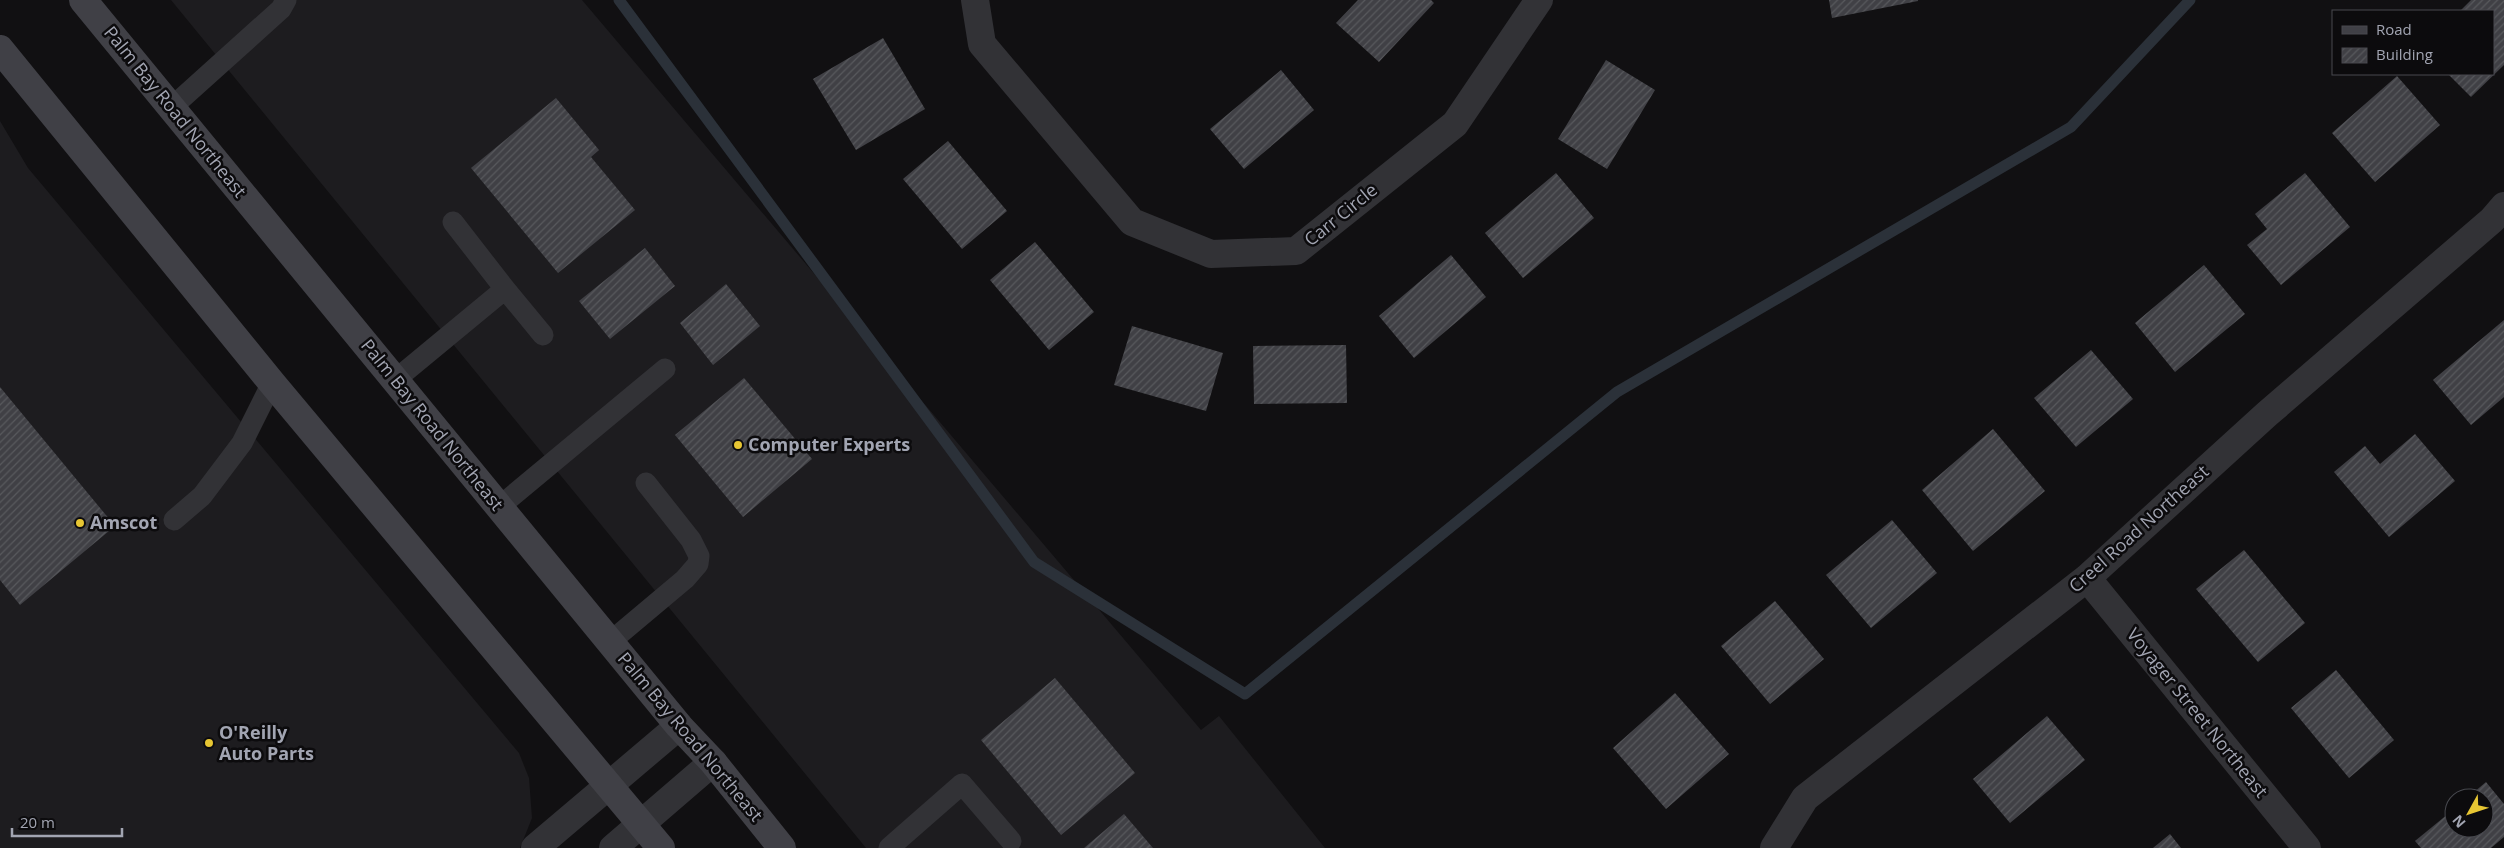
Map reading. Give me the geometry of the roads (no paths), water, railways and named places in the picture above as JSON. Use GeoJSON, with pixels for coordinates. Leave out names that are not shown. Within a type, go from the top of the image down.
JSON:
{"type":"FeatureCollection","features":[{"type":"Feature","properties":{"kind":"main road","name":"Palm Bay Road Northeast"},"geometry":{"type":"LineString","coordinates":[[83,0],[679,726],[713,762],[782,848]]}},
{"type":"Feature","properties":{"kind":"main road"},"geometry":{"type":"LineString","coordinates":[[0,49],[272,383],[661,848]]}},
{"type":"Feature","properties":{"kind":"street","name":"Carr Circle"},"geometry":{"type":"LineString","coordinates":[[975,0],[982,44],[1132,222],[1211,254],[1296,252],[1454,124],[1539,0]]}},
{"type":"Feature","properties":{"kind":"street","name":"Creel Road Northeast"},"geometry":{"type":"LineString","coordinates":[[1774,848],[1805,798],[2087,578],[2267,414],[2492,220],[2504,206]]}},
{"type":"Feature","properties":{"kind":"street","name":"Voyager Street Northeast"},"geometry":{"type":"LineString","coordinates":[[2087,578],[2307,848]]}},
{"type":"Feature","properties":{"kind":"street"},"geometry":{"type":"LineString","coordinates":[[536,848],[679,726]]}},
{"type":"Feature","properties":{"kind":"street"},"geometry":{"type":"LineString","coordinates":[[613,848],[713,762]]}},
{"type":"Feature","properties":{"kind":"lane"},"geometry":{"type":"LineString","coordinates":[[171,108],[281,9],[286,0]]}},
{"type":"Feature","properties":{"kind":"lane"},"geometry":{"type":"LineString","coordinates":[[453,222],[543,335]]}},
{"type":"Feature","properties":{"kind":"lane"},"geometry":{"type":"LineString","coordinates":[[395,380],[506,289]]}},
{"type":"Feature","properties":{"kind":"lane"},"geometry":{"type":"LineString","coordinates":[[499,507],[665,369]]}},
{"type":"Feature","properties":{"kind":"lane"},"geometry":{"type":"LineString","coordinates":[[174,520],[202,496],[242,443],[272,383]]}},
{"type":"Feature","properties":{"kind":"lane"},"geometry":{"type":"LineString","coordinates":[[610,642],[685,579],[698,564],[699,556],[691,540],[646,483]]}},
{"type":"Feature","properties":{"kind":"lane"},"geometry":{"type":"LineString","coordinates":[[889,848],[962,784],[1011,841]]}},
{"type":"Feature","properties":{"kind":"waterway"},"geometry":{"type":"LineString","coordinates":[[619,0],[1034,562],[1245,694],[1617,392],[2071,127],[2190,0]]}},
{"type":"Feature","properties":{"kind":"place","name":"Computer Experts"},"geometry":{"type":"Point","coordinates":[738,445]}},
{"type":"Feature","properties":{"kind":"place","name":"Amscot"},"geometry":{"type":"Point","coordinates":[80,523]}},
{"type":"Feature","properties":{"kind":"place","name":"O'Reilly Auto Parts"},"geometry":{"type":"Point","coordinates":[209,743]}}]}
